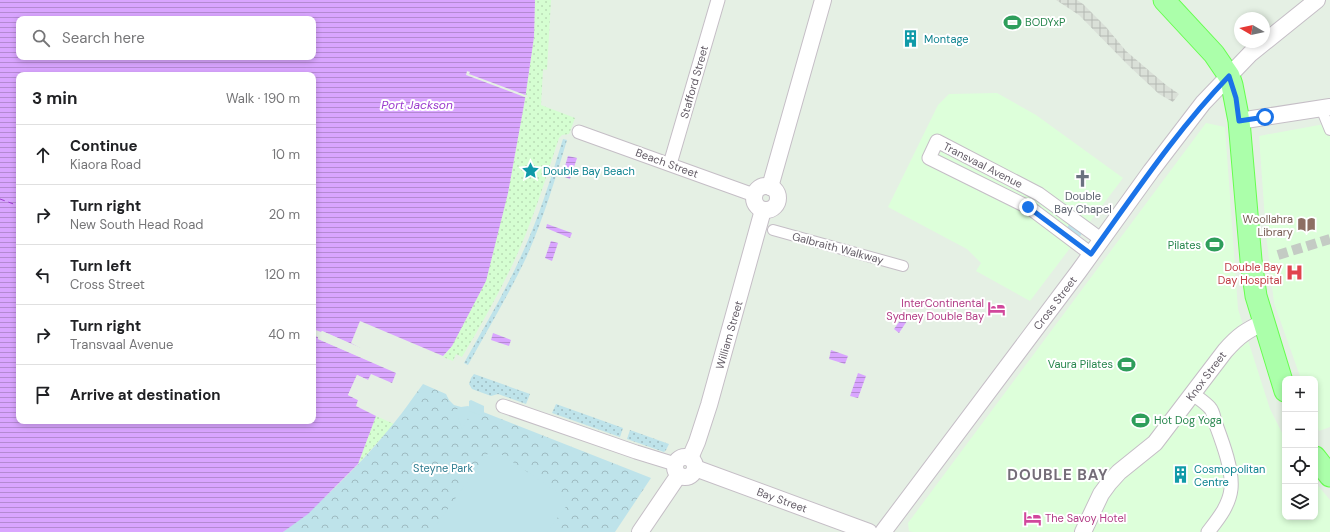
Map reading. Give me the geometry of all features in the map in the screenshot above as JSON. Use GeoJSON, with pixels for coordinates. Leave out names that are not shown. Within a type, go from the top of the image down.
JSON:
{"type":"FeatureCollection","features":[{"type":"Feature","properties":{"kind":"main road"},"geometry":{"type":"LineString","coordinates":[[1164,0],[1214,54],[1229,76],[1236,98],[1251,260],[1256,296],[1282,381]]}},
{"type":"Feature","properties":{"kind":"main road"},"geometry":{"type":"LineString","coordinates":[[1318,460],[1330,476]]}},
{"type":"Feature","properties":{"kind":"street","name":"Stafford Street"},"geometry":{"type":"LineString","coordinates":[[670,164],[718,0]]}},
{"type":"Feature","properties":{"kind":"street"},"geometry":{"type":"LineString","coordinates":[[770,187],[823,0]]}},
{"type":"Feature","properties":{"kind":"street","name":"Cross Street"},"geometry":{"type":"LineString","coordinates":[[883,532],[1203,103],[1250,54],[1317,0]]}},
{"type":"Feature","properties":{"kind":"street"},"geometry":{"type":"LineString","coordinates":[[1239,121],[1325,107],[1330,130]]}},
{"type":"Feature","properties":{"kind":"street","name":"Beach Street"},"geometry":{"type":"LineString","coordinates":[[579,132],[670,164],[754,196]]}},
{"type":"Feature","properties":{"kind":"street","name":"Transvaal Avenue"},"geometry":{"type":"LineString","coordinates":[[1091,254],[1028,207],[929,158],[937,141],[1036,192],[1102,240]]}},
{"type":"Feature","properties":{"kind":"street"},"geometry":{"type":"LineString","coordinates":[[959,173],[968,157]]}},
{"type":"Feature","properties":{"kind":"street"},"geometry":{"type":"LineString","coordinates":[[762,187],[770,187],[776,193],[777,202],[772,209],[763,210],[756,205],[754,196],[762,187]]}},
{"type":"Feature","properties":{"kind":"street"},"geometry":{"type":"LineString","coordinates":[[1028,207],[1036,192]]}},
{"type":"Feature","properties":{"kind":"street","name":"William Street"},"geometry":{"type":"LineString","coordinates":[[692,463],[763,210]]}},
{"type":"Feature","properties":{"kind":"street","name":"Galbraith Walkway"},"geometry":{"type":"LineString","coordinates":[[773,230],[903,266]]}},
{"type":"Feature","properties":{"kind":"street","name":"Knox Street"},"geometry":{"type":"LineString","coordinates":[[1083,532],[1101,494],[1109,483],[1119,472],[1155,443],[1236,338],[1245,331],[1264,322]]}},
{"type":"Feature","properties":{"kind":"street"},"geometry":{"type":"LineString","coordinates":[[1193,394],[1210,408],[1221,438],[1230,470],[1231,489],[1227,503],[1208,532]]}},
{"type":"Feature","properties":{"kind":"street"},"geometry":{"type":"LineString","coordinates":[[503,406],[636,452],[676,470],[687,477],[692,474],[692,463]]}},
{"type":"Feature","properties":{"kind":"street","name":"Bay Street"},"geometry":{"type":"LineString","coordinates":[[692,463],[869,532]]}},
{"type":"Feature","properties":{"kind":"street"},"geometry":{"type":"LineString","coordinates":[[640,532],[676,470]]}},
{"type":"Feature","properties":{"kind":"shaded area"},"geometry":{"type":"Polygon","coordinates":[[[1056,0],[1077,0],[1083,4],[1106,27],[1126,51],[1166,85],[1179,94],[1173,102],[1159,94],[1079,15],[1056,0]]]}},
{"type":"Feature","properties":{"kind":"shaded area"},"geometry":{"type":"Polygon","coordinates":[[[997,93],[1036,115],[1123,178],[1030,301],[976,271],[981,263],[967,249],[888,207],[938,105],[949,94],[997,93]]]}},
{"type":"Feature","properties":{"kind":"shaded area"},"geometry":{"type":"Polygon","coordinates":[[[1206,123],[1225,127],[1238,309],[1270,409],[1282,433],[1282,520],[1318,520],[1318,486],[1330,500],[1330,532],[913,532],[909,531],[908,523],[1206,123]]]}},
{"type":"Feature","properties":{"kind":"shaded area"},"geometry":{"type":"Polygon","coordinates":[[[1330,123],[1330,427],[1319,431],[1318,376],[1300,376],[1274,303],[1266,234],[1259,136],[1330,123]]]}},
{"type":"Feature","properties":{"kind":"green space"},"geometry":{"type":"Polygon","coordinates":[[[563,139],[567,140],[532,244],[513,285],[468,365],[464,363],[501,296],[534,226],[563,139]]]}},
{"type":"Feature","properties":{"kind":"green space"},"geometry":{"type":"Polygon","coordinates":[[[1071,222],[1083,232],[1078,239],[1066,229],[1071,222]]]}},
{"type":"Feature","properties":{"kind":"green space"},"geometry":{"type":"Polygon","coordinates":[[[474,374],[530,394],[526,404],[498,394],[491,396],[472,389],[469,384],[474,374]]]}},
{"type":"Feature","properties":{"kind":"green space","name":"Steyne Park"},"geometry":{"type":"Polygon","coordinates":[[[423,384],[446,394],[454,405],[461,407],[468,406],[651,478],[615,532],[283,532],[313,508],[356,467],[394,423],[423,384]]]}},
{"type":"Feature","properties":{"kind":"green space"},"geometry":{"type":"Polygon","coordinates":[[[471,400],[484,406],[484,414],[480,415],[469,411],[469,401],[471,400]]]}},
{"type":"Feature","properties":{"kind":"green space"},"geometry":{"type":"Polygon","coordinates":[[[556,404],[623,428],[620,437],[552,413],[556,404]]]}},
{"type":"Feature","properties":{"kind":"green space"},"geometry":{"type":"Polygon","coordinates":[[[458,409],[470,415],[462,429],[458,418],[451,414],[454,410],[458,409]]]}},
{"type":"Feature","properties":{"kind":"green space"},"geometry":{"type":"Polygon","coordinates":[[[630,430],[669,444],[664,452],[627,439],[630,430]]]}},
{"type":"Feature","properties":{"kind":"green space"},"geometry":{"type":"Polygon","coordinates":[[[492,448],[570,501],[547,532],[431,532],[492,448]]]}},
{"type":"Feature","properties":{"kind":"sand","name":"Double Bay Beach"},"geometry":{"type":"Polygon","coordinates":[[[535,0],[551,0],[547,70],[543,69],[541,105],[575,118],[569,134],[562,135],[559,138],[530,224],[504,282],[462,357],[456,354],[453,361],[443,357],[452,346],[508,193],[525,99],[534,37],[535,0]]]}},
{"type":"Feature","properties":{"kind":"sand"},"geometry":{"type":"Polygon","coordinates":[[[376,416],[394,424],[358,464],[376,416]]]}},
{"type":"Feature","properties":{"kind":"water","name":"Port Jackson"},"geometry":{"type":"Polygon","coordinates":[[[0,0],[535,0],[534,37],[525,99],[508,193],[486,281],[452,346],[443,356],[360,321],[351,343],[364,350],[322,331],[318,339],[396,373],[392,383],[371,374],[368,380],[357,375],[348,395],[358,400],[356,406],[376,416],[358,464],[308,514],[283,532],[0,532],[0,0]]]}},
{"type":"Feature","properties":{"kind":"water"},"geometry":{"type":"Polygon","coordinates":[[[568,156],[577,158],[570,179],[562,176],[568,156]]]}},
{"type":"Feature","properties":{"kind":"water"},"geometry":{"type":"Polygon","coordinates":[[[547,224],[572,233],[570,238],[546,228],[547,224]]]}},
{"type":"Feature","properties":{"kind":"water"},"geometry":{"type":"Polygon","coordinates":[[[551,241],[558,243],[552,261],[545,258],[551,241]]]}},
{"type":"Feature","properties":{"kind":"water"},"geometry":{"type":"Polygon","coordinates":[[[904,315],[909,318],[899,333],[894,329],[904,315]]]}},
{"type":"Feature","properties":{"kind":"water"},"geometry":{"type":"Polygon","coordinates":[[[493,333],[511,340],[509,346],[491,340],[493,333]]]}},
{"type":"Feature","properties":{"kind":"water"},"geometry":{"type":"Polygon","coordinates":[[[831,350],[848,356],[845,364],[829,359],[831,350]]]}},
{"type":"Feature","properties":{"kind":"water"},"geometry":{"type":"Polygon","coordinates":[[[858,373],[866,376],[858,398],[850,396],[858,373]]]}},
{"type":"Feature","properties":{"kind":"pier"},"geometry":{"type":"Polygon","coordinates":[[[467,71],[470,72],[469,74],[528,96],[527,98],[466,75],[467,71]]]}},
{"type":"Feature","properties":{"kind":"pier"},"geometry":{"type":"Polygon","coordinates":[[[316,330],[322,331],[366,350],[364,351],[322,334],[320,338],[398,373],[318,339],[316,336],[316,330]]]}},
{"type":"Feature","properties":{"kind":"pier"},"geometry":{"type":"Polygon","coordinates":[[[357,375],[368,380],[358,377],[351,394],[359,399],[358,400],[348,395],[357,375]]]}},
{"type":"Feature","properties":{"kind":"ferry route"},"geometry":{"type":"LineString","coordinates":[[0,199],[16,205]]}},
{"type":"Feature","properties":{"kind":"tunnel"},"geometry":{"type":"LineString","coordinates":[[1278,255],[1330,239]]}},
{"type":"Feature","properties":{"kind":"place","name":"BODYxP"},"geometry":{"type":"Point","coordinates":[1012,22]}},
{"type":"Feature","properties":{"kind":"place","name":"Montage"},"geometry":{"type":"Point","coordinates":[911,39]}},
{"type":"Feature","properties":{"kind":"place","name":"Double Bay Beach"},"geometry":{"type":"Point","coordinates":[530,171]}},
{"type":"Feature","properties":{"kind":"place","name":"Double Bay Chapel"},"geometry":{"type":"Point","coordinates":[1083,178]}},
{"type":"Feature","properties":{"kind":"place","name":"Woollahra Library"},"geometry":{"type":"Point","coordinates":[1306,225]}},
{"type":"Feature","properties":{"kind":"place","name":"Pilates"},"geometry":{"type":"Point","coordinates":[1214,245]}},
{"type":"Feature","properties":{"kind":"place","name":"Double Bay Day Hospital"},"geometry":{"type":"Point","coordinates":[1295,273]}},
{"type":"Feature","properties":{"kind":"place","name":"InterContinental Sydney Double Bay"},"geometry":{"type":"Point","coordinates":[997,309]}},
{"type":"Feature","properties":{"kind":"place","name":"Vaura Pilates"},"geometry":{"type":"Point","coordinates":[1126,364]}},
{"type":"Feature","properties":{"kind":"place","name":"Hot Dog Yoga"},"geometry":{"type":"Point","coordinates":[1141,420]}},
{"type":"Feature","properties":{"kind":"place","name":"Cosmopolitan Centre"},"geometry":{"type":"Point","coordinates":[1181,475]}},
{"type":"Feature","properties":{"kind":"place","name":"The Savoy Hotel"},"geometry":{"type":"Point","coordinates":[1032,518]}},
{"type":"Feature","properties":{"kind":"district","name":"DOUBLE BAY"},"geometry":{"type":"Point","coordinates":[1058,475]}},
{"type":"Feature","properties":{"kind":"route"},"geometry":{"type":"LineString","coordinates":[[1028,207],[1091,254],[1203,103],[1229,76],[1236,98],[1239,121],[1265,117]]}}]}
